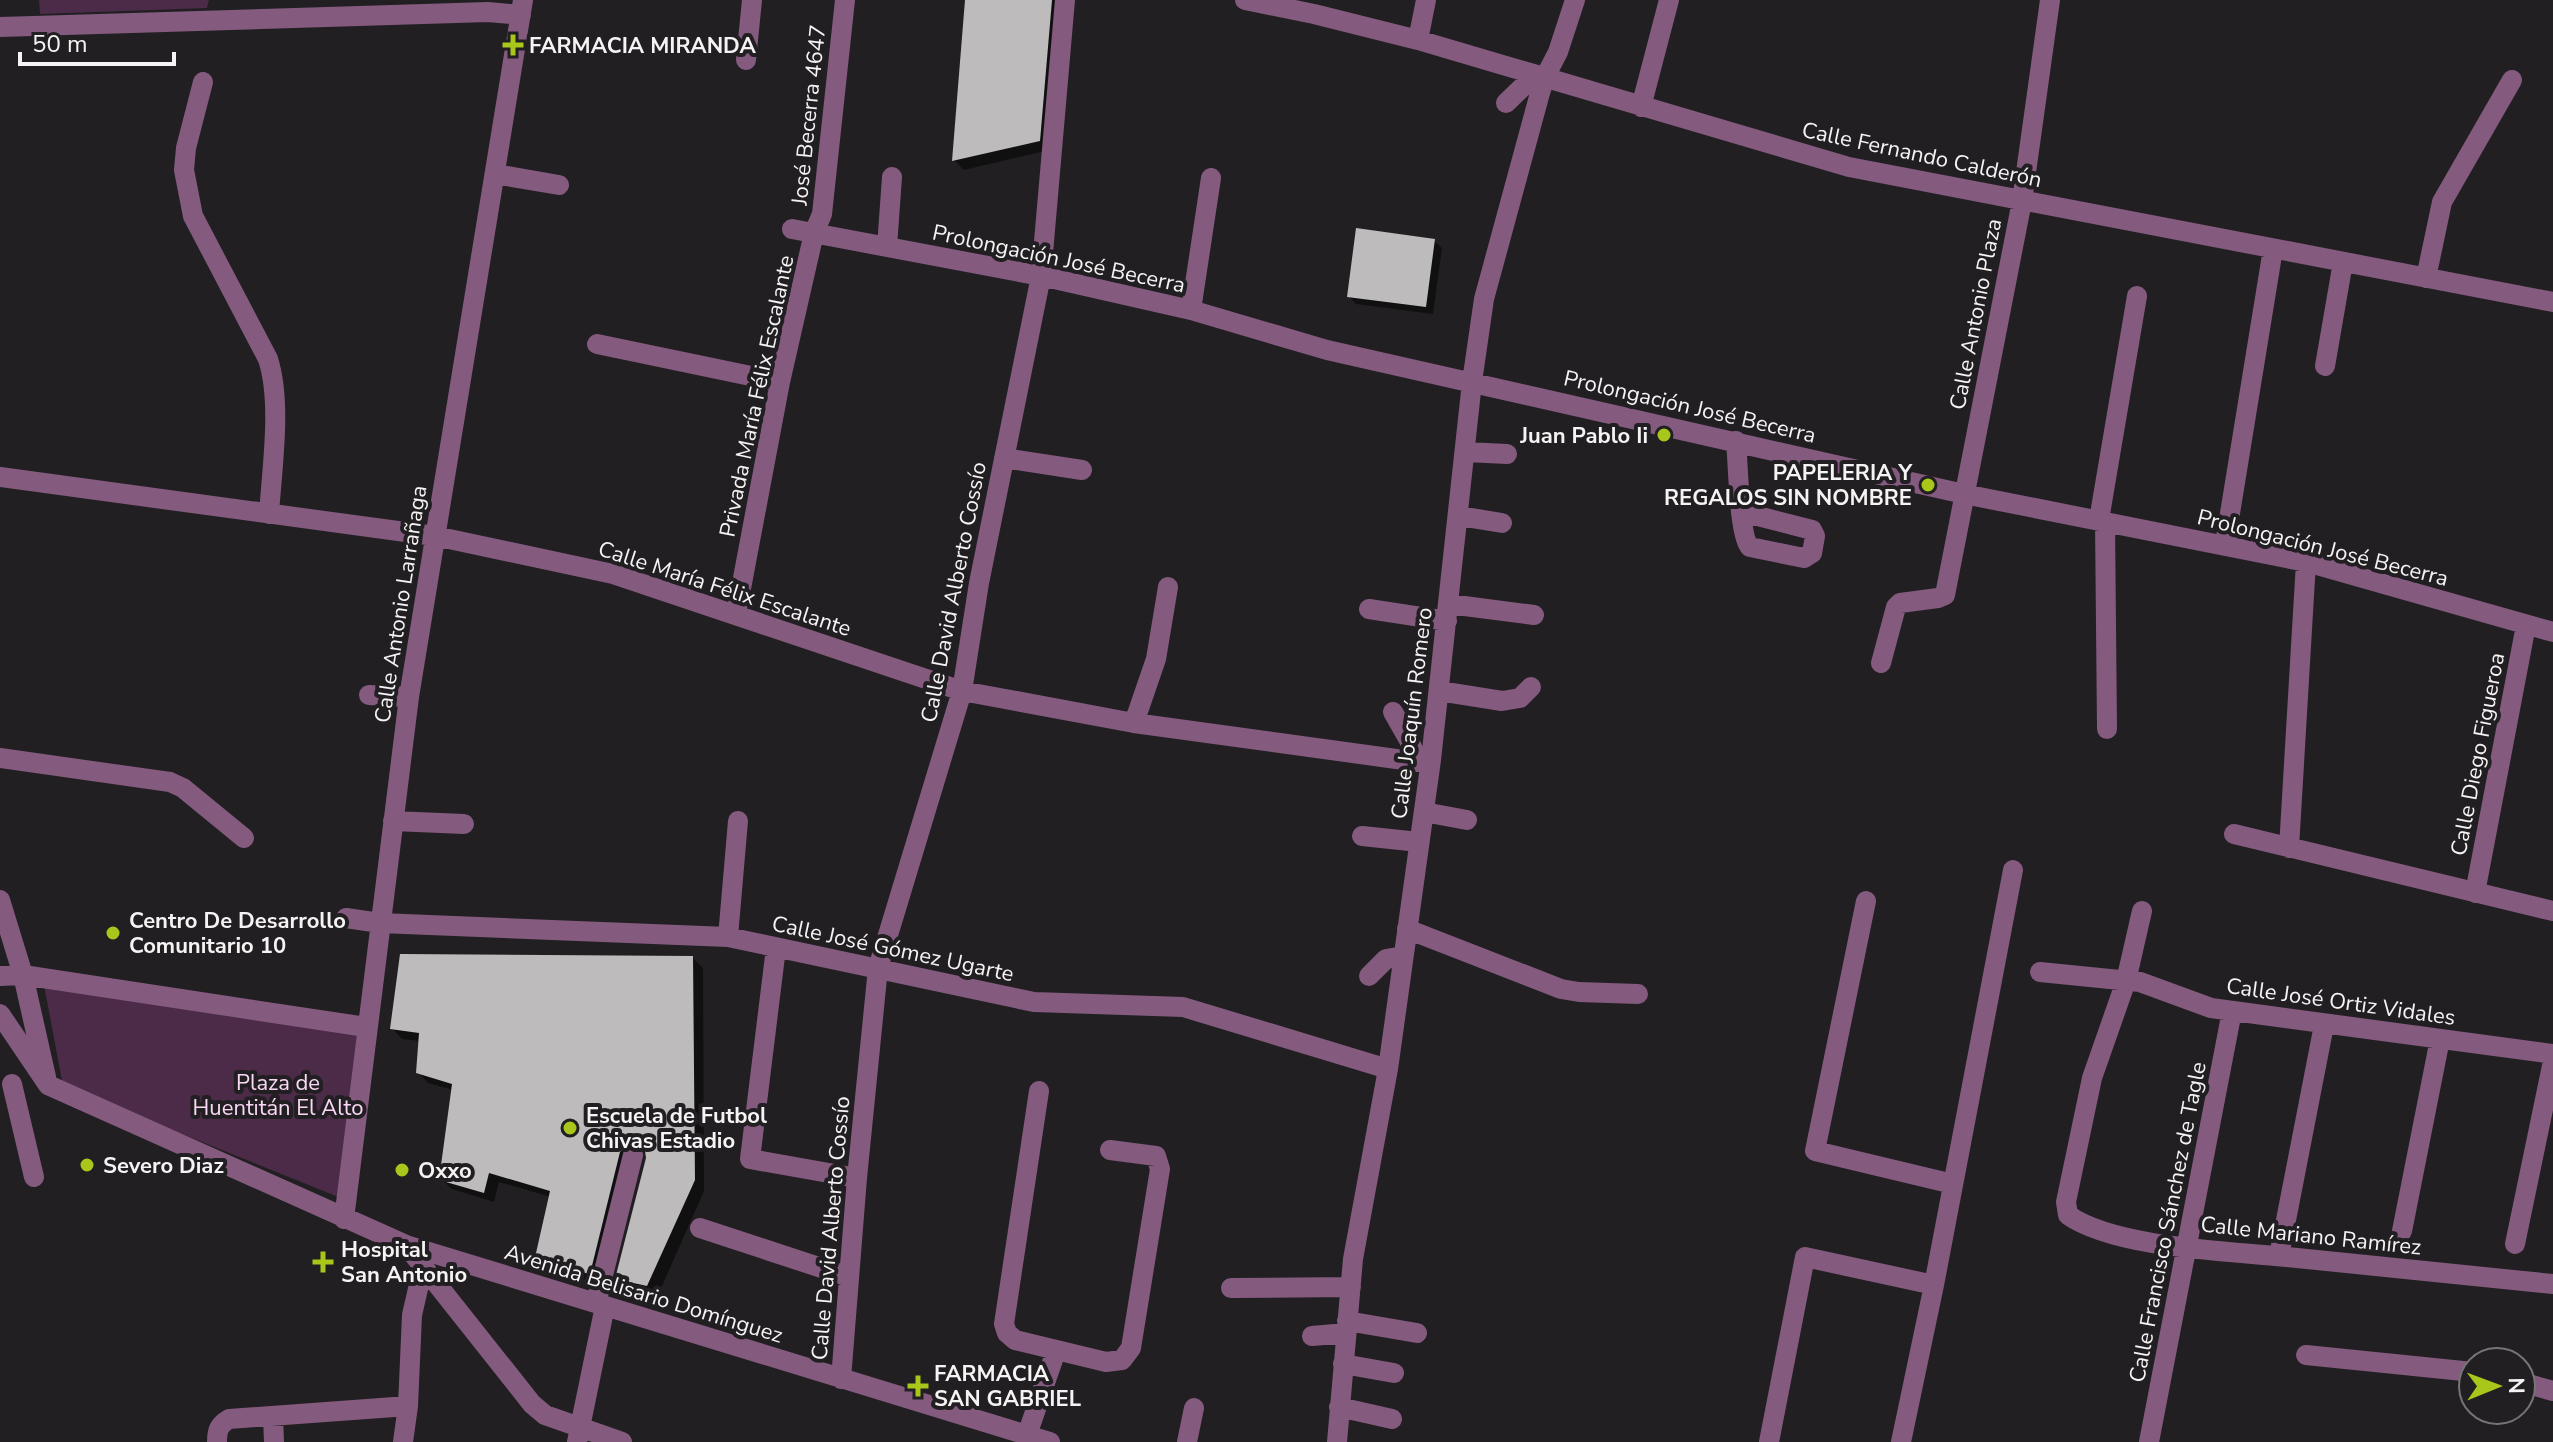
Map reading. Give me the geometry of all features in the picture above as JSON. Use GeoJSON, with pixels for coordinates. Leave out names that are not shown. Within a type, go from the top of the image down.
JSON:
{"type":"FeatureCollection","features":[{"type":"Feature","properties":{"kind":"street"},"geometry":{"type":"LineString","coordinates":[[746,60],[752,0]]}},
{"type":"Feature","properties":{"kind":"street","name":"José Becerra 4647"},"geometry":{"type":"LineString","coordinates":[[814,233],[822,214],[845,0]]}},
{"type":"Feature","properties":{"kind":"street","name":"Calle David Alberto Cossío"},"geometry":{"type":"LineString","coordinates":[[841,1379],[878,968],[962,691],[979,583],[1041,276],[1065,0]]}},
{"type":"Feature","properties":{"kind":"street","name":"Calle Fernando Calderón"},"geometry":{"type":"LineString","coordinates":[[1245,0],[1316,7],[1849,167],[2553,302]]}},
{"type":"Feature","properties":{"kind":"street"},"geometry":{"type":"LineString","coordinates":[[1418,40],[1426,0]]}},
{"type":"Feature","properties":{"kind":"street","name":"Calle Joaquín Romero"},"geometry":{"type":"LineString","coordinates":[[1337,1442],[1353,1259],[1388,1069],[1424,812],[1424,761],[1439,691],[1472,382],[1484,299],[1540,76],[1558,52],[1575,0]]}},
{"type":"Feature","properties":{"kind":"street"},"geometry":{"type":"LineString","coordinates":[[1641,107],[1669,0]]}},
{"type":"Feature","properties":{"kind":"street","name":"Calle Antonio Plaza"},"geometry":{"type":"LineString","coordinates":[[1881,663],[1896,607],[1900,603],[1945,595],[2022,201],[2050,0]]}},
{"type":"Feature","properties":{"kind":"street"},"geometry":{"type":"LineString","coordinates":[[0,27],[298,8],[488,12],[522,7]]}},
{"type":"Feature","properties":{"kind":"street","name":"Calle Antonio Larrañaga"},"geometry":{"type":"LineString","coordinates":[[344,1219],[409,697],[522,7]]}},
{"type":"Feature","properties":{"kind":"street"},"geometry":{"type":"LineString","coordinates":[[1506,103],[1540,76]]}},
{"type":"Feature","properties":{"kind":"street"},"geometry":{"type":"LineString","coordinates":[[2426,278],[2442,202],[2512,80]]}},
{"type":"Feature","properties":{"kind":"street"},"geometry":{"type":"LineString","coordinates":[[203,82],[186,148],[184,170],[193,216],[268,359],[273,375],[275,397],[269,514]]}},
{"type":"Feature","properties":{"kind":"street"},"geometry":{"type":"LineString","coordinates":[[495,174],[559,185]]}},
{"type":"Feature","properties":{"kind":"street"},"geometry":{"type":"LineString","coordinates":[[887,247],[892,177]]}},
{"type":"Feature","properties":{"kind":"street"},"geometry":{"type":"LineString","coordinates":[[1191,310],[1211,178]]}},
{"type":"Feature","properties":{"kind":"street","name":"Prolongación José Becerra"},"geometry":{"type":"LineString","coordinates":[[792,229],[1041,276],[1191,310],[1327,350],[1964,494],[2306,562],[2553,632]]}},
{"type":"Feature","properties":{"kind":"street","name":"Privada María Félix Escalante"},"geometry":{"type":"LineString","coordinates":[[736,615],[780,382],[814,233]]}},
{"type":"Feature","properties":{"kind":"street"},"geometry":{"type":"LineString","coordinates":[[2225,544],[2273,249]]}},
{"type":"Feature","properties":{"kind":"street"},"geometry":{"type":"LineString","coordinates":[[2325,366],[2343,262]]}},
{"type":"Feature","properties":{"kind":"street"},"geometry":{"type":"LineString","coordinates":[[2107,729],[2102,520],[2137,296]]}},
{"type":"Feature","properties":{"kind":"street"},"geometry":{"type":"LineString","coordinates":[[597,344],[780,382]]}},
{"type":"Feature","properties":{"kind":"street"},"geometry":{"type":"LineString","coordinates":[[1736,441],[1742,512]]}},
{"type":"Feature","properties":{"kind":"street"},"geometry":{"type":"LineString","coordinates":[[1466,452],[1507,454]]}},
{"type":"Feature","properties":{"kind":"street"},"geometry":{"type":"LineString","coordinates":[[1004,458],[1082,470]]}},
{"type":"Feature","properties":{"kind":"street","name":"Calle María Félix Escalante"},"geometry":{"type":"LineString","coordinates":[[0,477],[435,536],[613,574],[962,691],[1134,723],[1424,761]]}},
{"type":"Feature","properties":{"kind":"street"},"geometry":{"type":"LineString","coordinates":[[1459,516],[1502,523]]}},
{"type":"Feature","properties":{"kind":"street"},"geometry":{"type":"LineString","coordinates":[[2289,848],[2306,562]]}},
{"type":"Feature","properties":{"kind":"street"},"geometry":{"type":"LineString","coordinates":[[1134,723],[1156,659],[1168,587]]}},
{"type":"Feature","properties":{"kind":"street"},"geometry":{"type":"LineString","coordinates":[[1369,609],[1534,615]]}},
{"type":"Feature","properties":{"kind":"street","name":"Calle Diego Figueroa"},"geometry":{"type":"LineString","coordinates":[[2475,893],[2526,625]]}},
{"type":"Feature","properties":{"kind":"street"},"geometry":{"type":"LineString","coordinates":[[1439,691],[1502,701],[1515,700],[1531,687]]}},
{"type":"Feature","properties":{"kind":"street"},"geometry":{"type":"LineString","coordinates":[[369,695],[409,697]]}},
{"type":"Feature","properties":{"kind":"street"},"geometry":{"type":"LineString","coordinates":[[1393,712],[1424,761]]}},
{"type":"Feature","properties":{"kind":"street"},"geometry":{"type":"LineString","coordinates":[[0,758],[170,782],[183,788],[244,838]]}},
{"type":"Feature","properties":{"kind":"street"},"geometry":{"type":"LineString","coordinates":[[1424,812],[1467,820]]}},
{"type":"Feature","properties":{"kind":"street"},"geometry":{"type":"LineString","coordinates":[[393,821],[464,824]]}},
{"type":"Feature","properties":{"kind":"street"},"geometry":{"type":"LineString","coordinates":[[728,937],[738,821]]}},
{"type":"Feature","properties":{"kind":"street"},"geometry":{"type":"LineString","coordinates":[[2234,834],[2553,911]]}},
{"type":"Feature","properties":{"kind":"street"},"geometry":{"type":"LineString","coordinates":[[1362,836],[1419,842]]}},
{"type":"Feature","properties":{"kind":"street"},"geometry":{"type":"LineString","coordinates":[[1901,1442],[2013,870]]}},
{"type":"Feature","properties":{"kind":"street"},"geometry":{"type":"LineString","coordinates":[[0,900],[23,975],[48,1085]]}},
{"type":"Feature","properties":{"kind":"street"},"geometry":{"type":"LineString","coordinates":[[1866,901],[1815,1151],[1953,1184]]}},
{"type":"Feature","properties":{"kind":"street"},"geometry":{"type":"LineString","coordinates":[[2126,981],[2142,911]]}},
{"type":"Feature","properties":{"kind":"street","name":"Calle José Gómez Ugarte"},"geometry":{"type":"LineString","coordinates":[[346,918],[380,923],[728,937],[1034,1002],[1183,1007],[1388,1069]]}},
{"type":"Feature","properties":{"kind":"street"},"geometry":{"type":"LineString","coordinates":[[1407,929],[1561,989],[1638,994]]}},
{"type":"Feature","properties":{"kind":"street"},"geometry":{"type":"LineString","coordinates":[[776,948],[750,1159],[857,1178]]}},
{"type":"Feature","properties":{"kind":"street"},"geometry":{"type":"LineString","coordinates":[[1369,976],[1386,959],[1403,956]]}},
{"type":"Feature","properties":{"kind":"street","name":"Calle José Ortiz Vidales"},"geometry":{"type":"LineString","coordinates":[[2040,972],[2140,982],[2211,1008],[2553,1054]]}},
{"type":"Feature","properties":{"kind":"street"},"geometry":{"type":"LineString","coordinates":[[0,976],[23,975],[366,1027]]}},
{"type":"Feature","properties":{"kind":"street","name":"Calle Mariano Ramírez"},"geometry":{"type":"LineString","coordinates":[[2126,981],[2092,1078],[2066,1202],[2068,1215],[2110,1234],[2186,1247],[2553,1284]]}},
{"type":"Feature","properties":{"kind":"street","name":"Calle Francisco Sánchez de Tagle"},"geometry":{"type":"LineString","coordinates":[[2149,1442],[2232,1011]]}},
{"type":"Feature","properties":{"kind":"street"},"geometry":{"type":"LineString","coordinates":[[0,1014],[48,1085]]}},
{"type":"Feature","properties":{"kind":"street"},"geometry":{"type":"LineString","coordinates":[[2279,1256],[2324,1025]]}},
{"type":"Feature","properties":{"kind":"street"},"geometry":{"type":"LineString","coordinates":[[2402,1231],[2440,1039]]}},
{"type":"Feature","properties":{"kind":"street"},"geometry":{"type":"LineString","coordinates":[[2515,1244],[2553,1061]]}},
{"type":"Feature","properties":{"kind":"street"},"geometry":{"type":"LineString","coordinates":[[34,1177],[6,1084],[48,1085]]}},
{"type":"Feature","properties":{"kind":"street","name":"Avenida Belisario Domínguez"},"geometry":{"type":"LineString","coordinates":[[48,1085],[406,1245],[1050,1442]]}},
{"type":"Feature","properties":{"kind":"street"},"geometry":{"type":"LineString","coordinates":[[1039,1091],[1004,1324],[1007,1333],[1015,1340],[1106,1362],[1122,1360],[1131,1348],[1160,1169],[1156,1156],[1110,1150]]}},
{"type":"Feature","properties":{"kind":"street"},"geometry":{"type":"LineString","coordinates":[[579,1435],[600,1304],[633,1155]]}},
{"type":"Feature","properties":{"kind":"street"},"geometry":{"type":"LineString","coordinates":[[700,1228],[849,1277]]}},
{"type":"Feature","properties":{"kind":"street"},"geometry":{"type":"LineString","coordinates":[[406,1245],[532,1404],[579,1435],[622,1442]]}},
{"type":"Feature","properties":{"kind":"street"},"geometry":{"type":"LineString","coordinates":[[1769,1442],[1805,1257],[1934,1285]]}},
{"type":"Feature","properties":{"kind":"street"},"geometry":{"type":"LineString","coordinates":[[403,1442],[408,1406],[412,1315],[423,1267]]}},
{"type":"Feature","properties":{"kind":"street"},"geometry":{"type":"LineString","coordinates":[[1231,1288],[1351,1287]]}},
{"type":"Feature","properties":{"kind":"street"},"geometry":{"type":"LineString","coordinates":[[1312,1336],[1346,1327],[1417,1333]]}},
{"type":"Feature","properties":{"kind":"street"},"geometry":{"type":"LineString","coordinates":[[1027,1435],[1056,1351]]}},
{"type":"Feature","properties":{"kind":"street"},"geometry":{"type":"LineString","coordinates":[[2306,1355],[2457,1370]]}},
{"type":"Feature","properties":{"kind":"street"},"geometry":{"type":"LineString","coordinates":[[1343,1364],[1394,1373]]}},
{"type":"Feature","properties":{"kind":"street"},"geometry":{"type":"LineString","coordinates":[[217,1442],[217,1431],[229,1419],[408,1406]]}},
{"type":"Feature","properties":{"kind":"street"},"geometry":{"type":"LineString","coordinates":[[1339,1407],[1392,1419]]}},
{"type":"Feature","properties":{"kind":"street"},"geometry":{"type":"LineString","coordinates":[[1187,1442],[1194,1408]]}},
{"type":"Feature","properties":{"kind":"street"},"geometry":{"type":"LineString","coordinates":[[273,1416],[274,1442]]}},
{"type":"Feature","properties":{"kind":"green space"},"geometry":{"type":"Polygon","coordinates":[[[39,0],[209,0],[207,8],[40,14],[39,0]]]}},
{"type":"Feature","properties":{"kind":"green space","name":"Plaza de Huentitán El Alto"},"geometry":{"type":"Polygon","coordinates":[[[44,985],[358,1035],[341,1198],[63,1086],[44,985]]]}},
{"type":"Feature","properties":{"kind":"building"},"geometry":{"type":"Polygon","coordinates":[[[965,0],[1052,0],[1040,141],[952,161],[965,0]]]}},
{"type":"Feature","properties":{"kind":"building"},"geometry":{"type":"Polygon","coordinates":[[[1356,228],[1435,239],[1426,307],[1347,297],[1356,228]]]}},
{"type":"Feature","properties":{"kind":"building","name":"Escuela de Futbol Chivas Estadio"},"geometry":{"type":"Polygon","coordinates":[[[400,954],[693,956],[695,1180],[647,1286],[615,1279],[646,1158],[645,1151],[637,1143],[629,1143],[620,1152],[590,1274],[534,1262],[550,1191],[489,1173],[484,1193],[439,1180],[452,1084],[416,1073],[419,1033],[390,1029],[400,954]]]}},
{"type":"Feature","properties":{"kind":"place","name":"FARMACIA MIRANDA"},"geometry":{"type":"Point","coordinates":[513,45]}},
{"type":"Feature","properties":{"kind":"place","name":"Juan Pablo Ii"},"geometry":{"type":"Point","coordinates":[1664,435]}},
{"type":"Feature","properties":{"kind":"place","name":"PAPELERIA Y REGALOS SIN NOMBRE"},"geometry":{"type":"Point","coordinates":[1928,485]}},
{"type":"Feature","properties":{"kind":"place","name":"Centro De Desarrollo Comunitario 10"},"geometry":{"type":"Point","coordinates":[113,933]}},
{"type":"Feature","properties":{"kind":"place","name":"Escuela de Futbol Chivas Estadio"},"geometry":{"type":"Point","coordinates":[570,1128]}},
{"type":"Feature","properties":{"kind":"place","name":"Severo Diaz"},"geometry":{"type":"Point","coordinates":[87,1165]}},
{"type":"Feature","properties":{"kind":"place","name":"Oxxo"},"geometry":{"type":"Point","coordinates":[402,1170]}},
{"type":"Feature","properties":{"kind":"place","name":"Hospital San Antonio"},"geometry":{"type":"Point","coordinates":[323,1262]}},
{"type":"Feature","properties":{"kind":"place","name":"FARMACIA SAN GABRIEL"},"geometry":{"type":"Point","coordinates":[918,1386]}}]}
